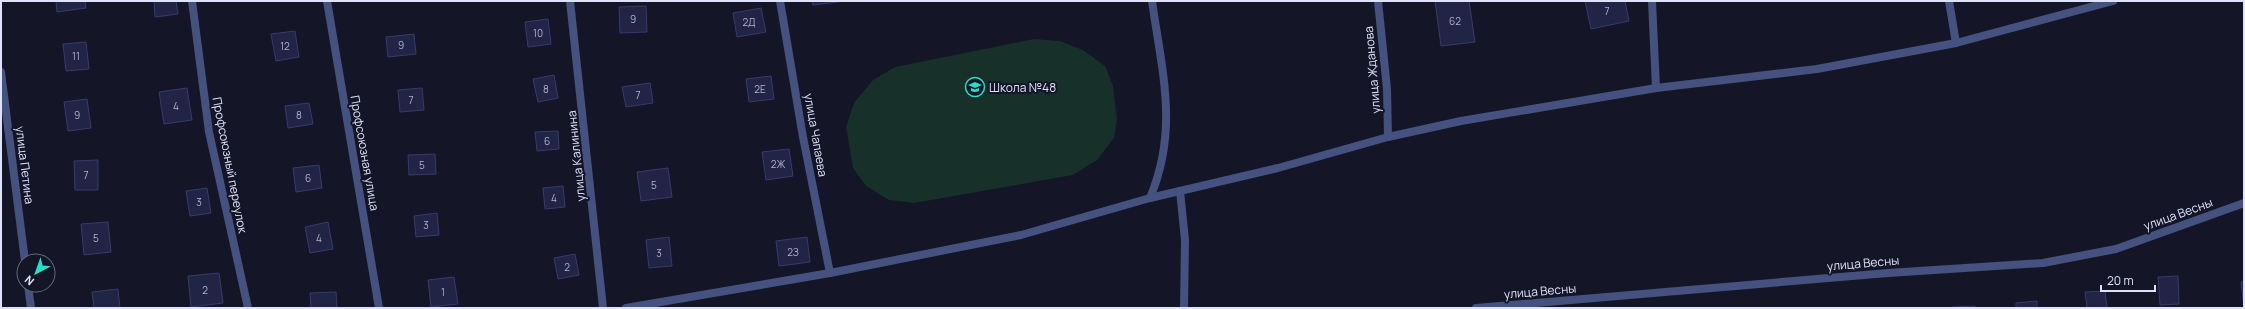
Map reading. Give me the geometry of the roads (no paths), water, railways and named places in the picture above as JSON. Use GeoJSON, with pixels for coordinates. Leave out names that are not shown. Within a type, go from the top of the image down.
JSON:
{"type":"FeatureCollection","features":[{"type":"Feature","properties":{"kind":"street","name":"Профсоюзный переулок"},"geometry":{"type":"LineString","coordinates":[[192,1],[209,132],[248,308]]}},
{"type":"Feature","properties":{"kind":"street","name":"Профсоюзная улица"},"geometry":{"type":"LineString","coordinates":[[327,1],[379,308]]}},
{"type":"Feature","properties":{"kind":"street","name":"улица Калинина"},"geometry":{"type":"LineString","coordinates":[[570,1],[603,308]]}},
{"type":"Feature","properties":{"kind":"street","name":"улица Чапаева"},"geometry":{"type":"LineString","coordinates":[[780,1],[803,137],[830,273]]}},
{"type":"Feature","properties":{"kind":"street"},"geometry":{"type":"LineString","coordinates":[[1150,198],[1164,157],[1168,126],[1166,95],[1152,1]]}},
{"type":"Feature","properties":{"kind":"street","name":"улица Жданова"},"geometry":{"type":"LineString","coordinates":[[1378,1],[1387,89],[1388,137]]}},
{"type":"Feature","properties":{"kind":"street"},"geometry":{"type":"LineString","coordinates":[[1652,1],[1656,88]]}},
{"type":"Feature","properties":{"kind":"street"},"geometry":{"type":"LineString","coordinates":[[1949,1],[1956,43]]}},
{"type":"Feature","properties":{"kind":"street"},"geometry":{"type":"LineString","coordinates":[[626,308],[830,273],[1021,235],[1150,198],[1278,168],[1388,137],[1461,121],[1656,88],[1817,69],[1956,43],[2113,1]]}},
{"type":"Feature","properties":{"kind":"street","name":"улица Петина"},"geometry":{"type":"LineString","coordinates":[[1,72],[24,253]]}},
{"type":"Feature","properties":{"kind":"street"},"geometry":{"type":"LineString","coordinates":[[1180,191],[1185,240],[1184,308]]}},
{"type":"Feature","properties":{"kind":"street","name":"улица Весны"},"geometry":{"type":"LineString","coordinates":[[1476,308],[1880,274],[2043,263],[2116,249],[2244,203]]}},
{"type":"Feature","properties":{"kind":"street"},"geometry":{"type":"LineString","coordinates":[[29,293],[31,308]]}},
{"type":"Feature","properties":{"kind":"place","name":"Школа №48"},"geometry":{"type":"Point","coordinates":[975,87]}}]}
